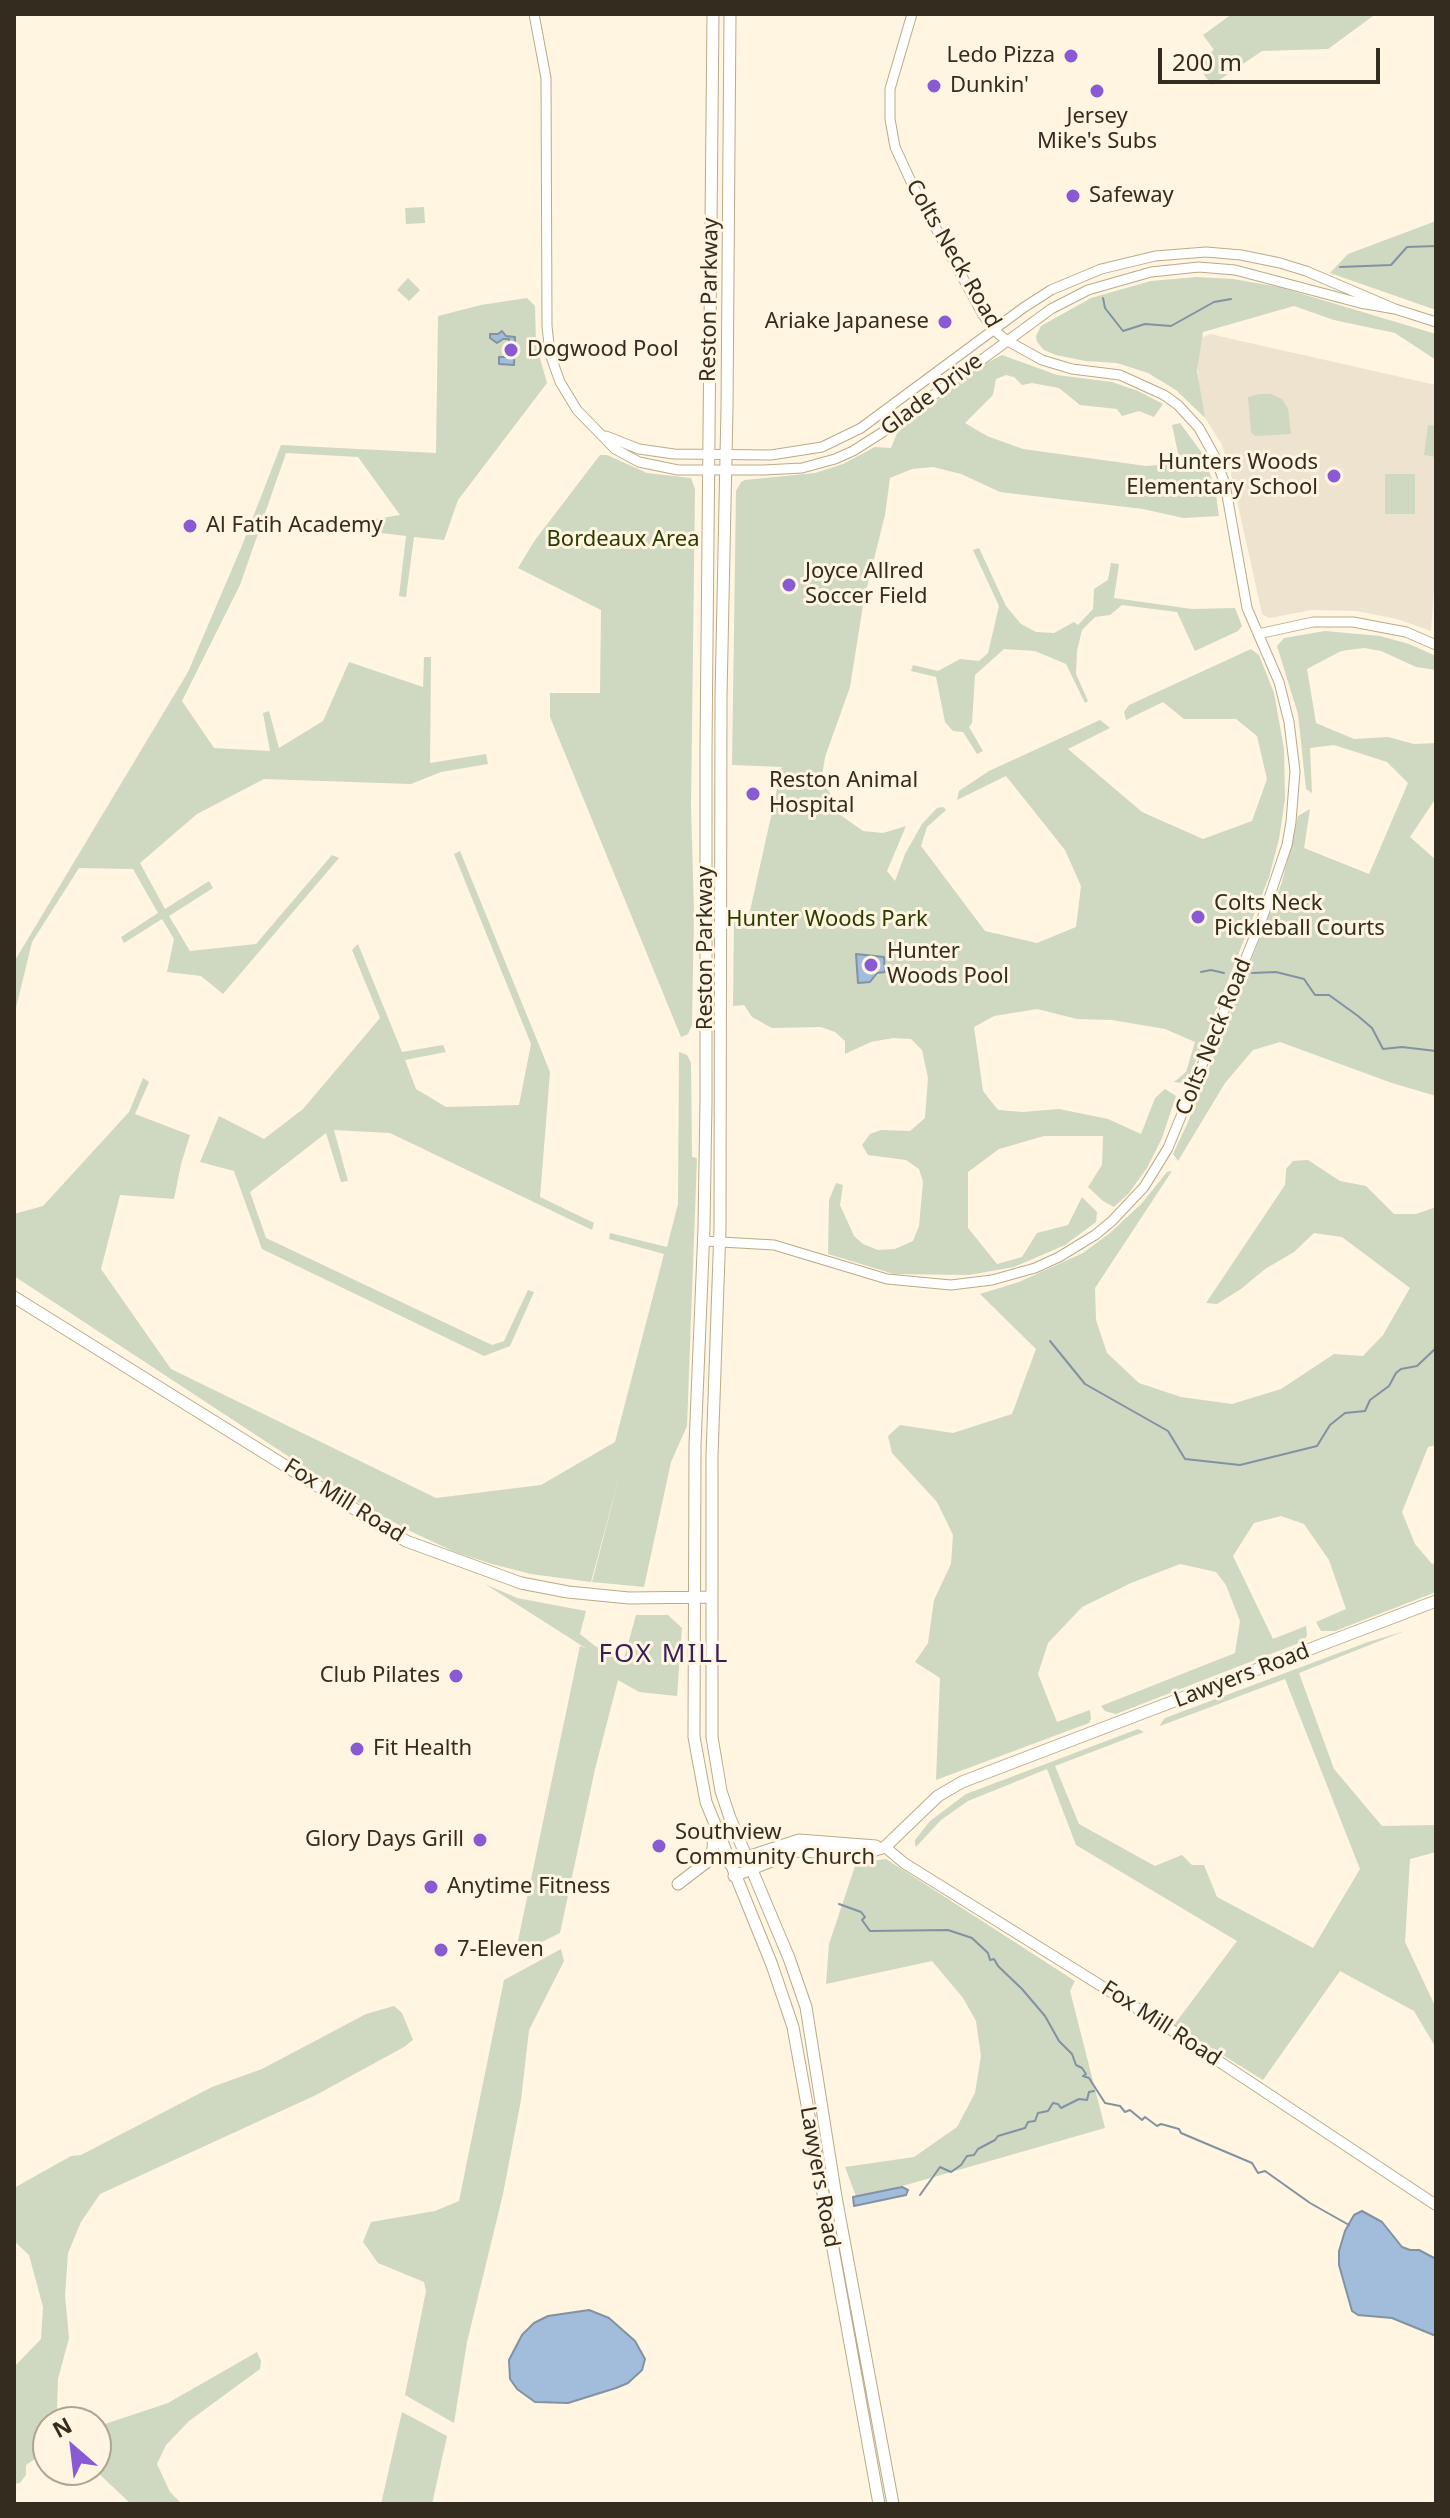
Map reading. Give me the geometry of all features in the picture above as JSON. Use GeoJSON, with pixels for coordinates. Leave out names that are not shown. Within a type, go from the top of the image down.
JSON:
{"type":"FeatureCollection","features":[{"type":"Feature","properties":{"kind":"main road","name":"Reston Parkway"},"geometry":{"type":"LineString","coordinates":[[713,14],[704,1241],[695,1445],[694,1737],[712,1821],[734,1876]]}},
{"type":"Feature","properties":{"kind":"main road","name":"Reston Parkway"},"geometry":{"type":"LineString","coordinates":[[730,14],[721,696],[719,1242],[712,1456],[711,1709],[715,1762],[730,1818],[751,1869]]}},
{"type":"Feature","properties":{"kind":"main road","name":"Fox Mill Road"},"geometry":{"type":"LineString","coordinates":[[14,1297],[406,1541],[521,1583],[568,1592],[629,1598],[712,1597]]}},
{"type":"Feature","properties":{"kind":"main road","name":"Lawyers Road"},"geometry":{"type":"LineString","coordinates":[[885,1847],[938,1796],[962,1782],[1436,1601]]}},
{"type":"Feature","properties":{"kind":"main road"},"geometry":{"type":"LineString","coordinates":[[678,1884],[712,1858],[715,1847],[712,1821]]}},
{"type":"Feature","properties":{"kind":"main road"},"geometry":{"type":"LineString","coordinates":[[729,1863],[799,1840],[885,1847]]}},
{"type":"Feature","properties":{"kind":"main road","name":"Fox Mill Road"},"geometry":{"type":"LineString","coordinates":[[885,1847],[904,1863],[1164,2025],[1436,2205]]}},
{"type":"Feature","properties":{"kind":"main road"},"geometry":{"type":"LineString","coordinates":[[734,1876],[797,1851],[863,1854],[885,1847]]}},
{"type":"Feature","properties":{"kind":"main road","name":"Lawyers Road"},"geometry":{"type":"LineString","coordinates":[[751,1869],[806,2007],[836,2197],[893,2504]]}},
{"type":"Feature","properties":{"kind":"main road","name":"Lawyers Road"},"geometry":{"type":"LineString","coordinates":[[734,1876],[781,1990],[798,2045],[823,2201],[879,2504]]}},
{"type":"Feature","properties":{"kind":"street","name":"Glade Drive"},"geometry":{"type":"LineString","coordinates":[[534,14],[546,78],[548,345],[565,393],[582,416],[619,452],[644,464],[667,469],[709,471],[802,468],[853,451],[1051,309],[1088,290],[1137,274],[1178,268],[1219,268],[1395,309]]}},
{"type":"Feature","properties":{"kind":"street","name":"Colts Neck Road"},"geometry":{"type":"LineString","coordinates":[[704,1241],[774,1245],[864,1274],[909,1283],[972,1284],[1016,1274],[1059,1257],[1095,1235],[1132,1201],[1168,1148],[1263,916],[1287,845],[1294,800],[1293,747],[1279,682],[1242,590],[1221,472],[1206,438],[1187,414],[1164,395],[1133,379],[1059,367],[1029,354],[994,330],[969,291],[895,147],[890,119],[890,89],[912,14]]}},
{"type":"Feature","properties":{"kind":"street","name":"Glade Drive"},"geometry":{"type":"LineString","coordinates":[[603,435],[632,448],[655,453],[709,455],[795,453],[843,439],[1031,303],[1078,277],[1121,263],[1176,253],[1226,253],[1280,263],[1436,322]]}},
{"type":"Feature","properties":{"kind":"street"},"geometry":{"type":"LineString","coordinates":[[1258,634],[1303,624],[1353,622],[1406,632],[1436,645]]}},
{"type":"Feature","properties":{"kind":"shaded area","name":"Hunters Woods Elementary School"},"geometry":{"type":"Polygon","coordinates":[[[1210,334],[1436,385],[1436,560],[1431,631],[1397,619],[1356,611],[1312,610],[1269,618],[1262,614],[1230,469],[1221,443],[1205,418],[1200,399],[1197,357],[1201,338],[1210,334]]]}},
{"type":"Feature","properties":{"kind":"green space"},"geometry":{"type":"Polygon","coordinates":[[[1232,14],[1382,14],[1373,16],[1328,49],[1262,51],[1212,85],[1195,63],[1214,50],[1203,35],[1232,14]]]}},
{"type":"Feature","properties":{"kind":"green space"},"geometry":{"type":"Polygon","coordinates":[[[424,207],[425,223],[406,224],[405,208],[424,207]]]}},
{"type":"Feature","properties":{"kind":"green space"},"geometry":{"type":"Polygon","coordinates":[[[1436,221],[1436,310],[1330,273],[1348,254],[1436,221]]]}},
{"type":"Feature","properties":{"kind":"green space"},"geometry":{"type":"Polygon","coordinates":[[[1197,277],[1279,287],[1436,334],[1436,360],[1395,333],[1334,320],[1294,306],[1203,332],[1197,371],[1205,418],[1176,390],[1148,373],[1117,363],[1056,355],[1044,350],[1037,342],[1036,336],[1041,326],[1091,298],[1151,281],[1197,277]]]}},
{"type":"Feature","properties":{"kind":"green space"},"geometry":{"type":"Polygon","coordinates":[[[408,278],[420,290],[409,301],[397,290],[408,278]]]}},
{"type":"Feature","properties":{"kind":"green space"},"geometry":{"type":"Polygon","coordinates":[[[527,298],[535,306],[536,344],[547,383],[458,500],[444,540],[414,537],[406,597],[399,596],[406,536],[348,529],[349,523],[400,515],[358,457],[286,453],[240,585],[182,701],[214,748],[270,751],[263,713],[269,711],[279,748],[323,721],[349,662],[423,687],[424,657],[431,657],[430,763],[486,754],[488,764],[441,772],[411,784],[264,779],[197,814],[140,863],[165,909],[209,881],[213,888],[169,916],[190,951],[256,944],[332,855],[339,858],[223,994],[201,976],[167,972],[174,939],[162,919],[124,943],[121,937],[158,913],[133,869],[79,868],[32,942],[14,1016],[14,962],[188,672],[281,445],[436,453],[438,316],[527,298]]]}},
{"type":"Feature","properties":{"kind":"green space","name":"Hunter Woods Park"},"geometry":{"type":"Polygon","coordinates":[[[1002,355],[1057,375],[1112,382],[1163,404],[1154,417],[1139,411],[1122,416],[1117,409],[1080,405],[1059,388],[1032,383],[1022,385],[1014,377],[1006,375],[996,379],[993,395],[965,423],[987,436],[1023,449],[1146,466],[1180,463],[1172,425],[1180,423],[1202,453],[1215,487],[1219,516],[1183,518],[1143,509],[1000,492],[961,474],[933,467],[912,469],[890,478],[885,515],[864,599],[850,687],[825,757],[822,776],[839,814],[863,831],[883,833],[906,826],[887,871],[895,881],[905,854],[922,824],[937,808],[943,807],[946,810],[927,827],[921,846],[985,931],[1037,943],[1076,927],[1081,886],[1065,850],[1006,776],[957,800],[959,791],[989,771],[1100,720],[1110,728],[1068,749],[1142,812],[1203,839],[1252,821],[1267,779],[1257,736],[1236,719],[1184,719],[1163,702],[1126,720],[1124,712],[1129,705],[1251,649],[1259,655],[1274,693],[1284,749],[1285,799],[1269,877],[1194,1066],[1182,1083],[1174,1082],[1186,1072],[1195,1042],[1165,1029],[1112,1020],[1077,1019],[1037,1009],[994,1016],[974,1027],[983,1091],[998,1110],[1023,1112],[1059,1109],[1108,1119],[1141,1134],[1155,1098],[1165,1089],[1176,1096],[1162,1138],[1147,1168],[1129,1193],[1114,1207],[1088,1187],[1102,1165],[1103,1136],[1044,1136],[999,1149],[968,1172],[968,1228],[997,1264],[1022,1257],[1037,1233],[1068,1225],[1082,1197],[1097,1212],[1096,1222],[1065,1245],[1014,1267],[969,1275],[894,1274],[828,1254],[829,1200],[836,1183],[843,1185],[840,1205],[854,1236],[863,1244],[878,1250],[895,1249],[913,1241],[919,1226],[923,1182],[919,1169],[906,1160],[868,1155],[862,1145],[870,1134],[881,1130],[910,1131],[925,1118],[928,1078],[922,1050],[911,1039],[893,1038],[871,1042],[845,1054],[845,1041],[835,1032],[821,1027],[772,1028],[752,1017],[744,1005],[733,1006],[734,917],[745,916],[750,911],[782,767],[732,765],[736,491],[745,480],[815,473],[843,464],[875,447],[891,448],[898,431],[913,418],[985,364],[1002,355]]]}},
{"type":"Feature","properties":{"kind":"green space"},"geometry":{"type":"Polygon","coordinates":[[[1271,394],[1282,399],[1288,409],[1291,434],[1255,436],[1251,432],[1248,397],[1271,394]]]}},
{"type":"Feature","properties":{"kind":"green space"},"geometry":{"type":"Polygon","coordinates":[[[1428,425],[1436,426],[1436,457],[1424,455],[1428,425]]]}},
{"type":"Feature","properties":{"kind":"green space","name":"Bordeaux Area"},"geometry":{"type":"Polygon","coordinates":[[[600,455],[607,455],[647,473],[691,478],[695,489],[692,1025],[688,1034],[681,1037],[550,717],[550,693],[600,693],[601,610],[518,568],[535,540],[600,455]]]}},
{"type":"Feature","properties":{"kind":"green space"},"geometry":{"type":"Polygon","coordinates":[[[1385,474],[1415,474],[1415,514],[1385,514],[1385,474]]]}},
{"type":"Feature","properties":{"kind":"green space"},"geometry":{"type":"Polygon","coordinates":[[[979,548],[1006,606],[1021,624],[1036,632],[1054,633],[1074,622],[1078,625],[1093,609],[1094,589],[1108,580],[1111,563],[1119,564],[1114,598],[1192,609],[1235,608],[1242,626],[1238,631],[1195,651],[1177,612],[1122,605],[1110,615],[1095,617],[1082,630],[1077,651],[1076,674],[1088,701],[1085,703],[1066,664],[1035,651],[1004,649],[975,675],[972,723],[969,727],[983,751],[977,754],[963,732],[953,731],[945,722],[936,677],[911,671],[913,665],[938,671],[960,659],[979,661],[988,653],[999,606],[973,550],[979,548]]]}},
{"type":"Feature","properties":{"kind":"green space"},"geometry":{"type":"Polygon","coordinates":[[[1325,631],[1380,636],[1436,656],[1436,670],[1416,667],[1381,651],[1364,648],[1341,651],[1307,669],[1316,723],[1354,739],[1388,737],[1414,744],[1436,743],[1436,798],[1410,837],[1436,860],[1436,1096],[1280,1042],[1253,1050],[1225,1083],[1178,1161],[1173,1154],[1282,882],[1298,816],[1310,809],[1304,848],[1369,874],[1408,783],[1387,762],[1334,745],[1310,748],[1312,793],[1306,789],[1298,714],[1277,646],[1284,638],[1325,631]]]}},
{"type":"Feature","properties":{"kind":"green space"},"geometry":{"type":"Polygon","coordinates":[[[460,851],[550,1072],[540,1197],[594,1223],[592,1230],[390,1133],[334,1130],[348,1181],[341,1182],[326,1133],[250,1192],[266,1238],[492,1345],[504,1341],[528,1290],[534,1292],[510,1346],[484,1356],[262,1249],[234,1171],[200,1162],[219,1116],[264,1139],[303,1109],[380,1018],[352,950],[358,944],[402,1052],[443,1045],[446,1052],[405,1060],[416,1089],[446,1107],[519,1105],[531,1044],[454,854],[460,851]]]}},
{"type":"Feature","properties":{"kind":"green space"},"geometry":{"type":"Polygon","coordinates":[[[679,1052],[687,1055],[691,1063],[692,1157],[697,1158],[687,1426],[671,1462],[644,1587],[592,1582],[622,1466],[591,1582],[531,1574],[492,1564],[455,1552],[364,1506],[14,1276],[14,1214],[43,1206],[129,1112],[143,1078],[149,1082],[135,1114],[190,1135],[174,1199],[120,1195],[101,1269],[171,1369],[436,1498],[541,1485],[615,1442],[664,1254],[609,1239],[610,1233],[667,1247],[678,1204],[679,1052]]]}},
{"type":"Feature","properties":{"kind":"green space"},"geometry":{"type":"Polygon","coordinates":[[[1308,1160],[1340,1181],[1366,1186],[1394,1214],[1416,1214],[1436,1207],[1436,1445],[1428,1447],[1402,1512],[1415,1544],[1432,1564],[1436,1563],[1436,1592],[1335,1631],[1321,1631],[1316,1622],[1346,1609],[1329,1560],[1304,1524],[1281,1516],[1254,1523],[1233,1556],[1273,1639],[1306,1626],[1304,1641],[1116,1714],[1105,1711],[1101,1706],[1235,1653],[1240,1621],[1226,1585],[1216,1572],[1180,1564],[1082,1607],[1048,1643],[1038,1674],[1057,1722],[1090,1710],[1089,1723],[936,1780],[940,1678],[915,1662],[928,1643],[934,1600],[951,1564],[953,1535],[937,1502],[892,1453],[888,1436],[900,1425],[953,1433],[1012,1414],[1036,1349],[980,1294],[1019,1282],[1083,1253],[1110,1233],[1142,1203],[1167,1172],[1172,1171],[1095,1288],[1096,1320],[1107,1353],[1139,1383],[1181,1397],[1232,1404],[1281,1389],[1334,1354],[1363,1356],[1383,1335],[1410,1288],[1342,1237],[1314,1233],[1294,1252],[1265,1269],[1241,1289],[1217,1304],[1206,1303],[1285,1185],[1286,1169],[1293,1161],[1308,1160]]]}},
{"type":"Feature","properties":{"kind":"green space"},"geometry":{"type":"Polygon","coordinates":[[[485,1584],[517,1598],[586,1611],[580,1634],[623,1662],[636,1615],[668,1615],[682,1628],[677,1696],[639,1692],[618,1680],[595,1769],[560,1933],[515,1955],[580,1646],[587,1649],[485,1584]]]}},
{"type":"Feature","properties":{"kind":"green space"},"geometry":{"type":"Polygon","coordinates":[[[1405,1631],[1299,1673],[1334,1769],[1382,1826],[1436,1825],[1436,1852],[1410,1859],[1405,1942],[1436,2008],[1436,2048],[1414,2011],[1340,1971],[1263,2080],[1174,2025],[1237,1941],[1076,1845],[1047,1769],[968,1801],[941,1820],[915,1845],[915,1840],[930,1821],[966,1794],[1138,1729],[1144,1732],[1055,1766],[1079,1824],[1155,1866],[1182,1855],[1192,1865],[1204,1865],[1217,1897],[1313,1948],[1360,1869],[1285,1679],[1160,1726],[1165,1718],[1405,1631]]]}},
{"type":"Feature","properties":{"kind":"green space"},"geometry":{"type":"Polygon","coordinates":[[[886,1859],[1075,1981],[1070,1991],[1105,2128],[857,2199],[845,2167],[914,2157],[957,2127],[975,2093],[981,2056],[976,2021],[963,1998],[932,1961],[826,1984],[829,1944],[856,1863],[886,1859]]]}},
{"type":"Feature","properties":{"kind":"green space"},"geometry":{"type":"Polygon","coordinates":[[[561,1949],[564,1961],[529,2030],[521,2100],[503,2194],[467,2342],[454,2423],[405,2395],[426,2291],[424,2282],[378,2263],[363,2242],[371,2222],[435,2211],[459,2201],[504,1980],[561,1949]]]}},
{"type":"Feature","properties":{"kind":"green space"},"geometry":{"type":"Polygon","coordinates":[[[394,2006],[402,2013],[413,2040],[316,2095],[100,2194],[81,2222],[68,2253],[65,2295],[69,2338],[58,2379],[57,2406],[32,2406],[32,2461],[26,2465],[26,2475],[20,2483],[14,2484],[14,2367],[41,2339],[43,2307],[29,2255],[14,2241],[14,2188],[71,2156],[81,2155],[212,2087],[262,2069],[366,2014],[394,2006]]]}},
{"type":"Feature","properties":{"kind":"green space"},"geometry":{"type":"Polygon","coordinates":[[[257,2352],[260,2369],[189,2421],[166,2445],[157,2464],[170,2492],[182,2504],[131,2504],[112,2486],[112,2422],[168,2403],[257,2352]]]}},
{"type":"Feature","properties":{"kind":"green space"},"geometry":{"type":"Polygon","coordinates":[[[402,2412],[447,2436],[432,2504],[381,2504],[402,2412]]]}},
{"type":"Feature","properties":{"kind":"water","name":"Dogwood Pool"},"geometry":{"type":"Polygon","coordinates":[[[502,331],[506,336],[515,337],[514,365],[499,364],[499,357],[508,357],[509,339],[497,343],[490,338],[490,334],[502,331]]]}},
{"type":"Feature","properties":{"kind":"water","name":"Hunter Woods Pool"},"geometry":{"type":"Polygon","coordinates":[[[856,954],[884,957],[885,972],[877,973],[870,982],[858,983],[856,954]]]}},
{"type":"Feature","properties":{"kind":"water"},"geometry":{"type":"Polygon","coordinates":[[[902,2187],[908,2190],[906,2195],[854,2206],[853,2197],[902,2187]]]}},
{"type":"Feature","properties":{"kind":"water"},"geometry":{"type":"Polygon","coordinates":[[[1362,2211],[1382,2222],[1402,2247],[1419,2250],[1436,2259],[1436,2336],[1392,2318],[1358,2315],[1352,2311],[1339,2265],[1339,2251],[1354,2215],[1362,2211]]]}},
{"type":"Feature","properties":{"kind":"water"},"geometry":{"type":"Polygon","coordinates":[[[589,2310],[609,2318],[635,2341],[645,2359],[642,2370],[628,2383],[568,2403],[535,2402],[517,2389],[510,2379],[509,2360],[522,2335],[534,2323],[548,2316],[589,2310]]]}},
{"type":"Feature","properties":{"kind":"waterway"},"geometry":{"type":"LineString","coordinates":[[1340,267],[1391,265],[1407,247],[1436,246]]}},
{"type":"Feature","properties":{"kind":"waterway"},"geometry":{"type":"LineString","coordinates":[[1103,298],[1105,308],[1123,331],[1145,324],[1171,326],[1214,302],[1231,299]]}},
{"type":"Feature","properties":{"kind":"waterway"},"geometry":{"type":"LineString","coordinates":[[1201,972],[1211,970],[1224,973]]}},
{"type":"Feature","properties":{"kind":"waterway"},"geometry":{"type":"LineString","coordinates":[[1252,973],[1276,972],[1304,979],[1315,995],[1329,995],[1372,1028],[1383,1049],[1402,1047],[1436,1051]]}},
{"type":"Feature","properties":{"kind":"waterway"},"geometry":{"type":"LineString","coordinates":[[1050,1341],[1085,1384],[1168,1431],[1185,1459],[1240,1465],[1317,1446],[1330,1425],[1345,1413],[1365,1411],[1370,1400],[1389,1386],[1396,1373],[1417,1366],[1436,1348]]}},
{"type":"Feature","properties":{"kind":"waterway"},"geometry":{"type":"LineString","coordinates":[[839,1904],[861,1912],[865,1917],[862,1920],[870,1931],[948,1930],[972,1938],[1045,2016],[1059,2041],[1086,2074],[1083,2076],[1089,2078],[1105,2103],[1120,2106],[1125,2112],[1130,2110],[1142,2120],[1145,2117],[1157,2126],[1161,2124],[1179,2129],[1181,2133],[1252,2163],[1258,2173],[1265,2171],[1310,2203],[1349,2225]]}},
{"type":"Feature","properties":{"kind":"waterway"},"geometry":{"type":"LineString","coordinates":[[920,2195],[940,2167],[951,2172],[967,2156],[974,2155],[998,2136],[1025,2128],[1028,2122],[1035,2121],[1038,2113],[1048,2111],[1053,2103],[1061,2108],[1079,2099],[1087,2100],[1089,2092],[1094,2091]]}},
{"type":"Feature","properties":{"kind":"place","name":"Ledo Pizza"},"geometry":{"type":"Point","coordinates":[1071,56]}},
{"type":"Feature","properties":{"kind":"place","name":"Dunkin'"},"geometry":{"type":"Point","coordinates":[934,86]}},
{"type":"Feature","properties":{"kind":"place","name":"Jersey Mike's Subs"},"geometry":{"type":"Point","coordinates":[1097,91]}},
{"type":"Feature","properties":{"kind":"place","name":"Safeway"},"geometry":{"type":"Point","coordinates":[1073,196]}},
{"type":"Feature","properties":{"kind":"place","name":"Ariake Japanese"},"geometry":{"type":"Point","coordinates":[945,322]}},
{"type":"Feature","properties":{"kind":"place","name":"Dogwood Pool"},"geometry":{"type":"Point","coordinates":[511,350]}},
{"type":"Feature","properties":{"kind":"place","name":"Hunters Woods Elementary School"},"geometry":{"type":"Point","coordinates":[1334,476]}},
{"type":"Feature","properties":{"kind":"place","name":"Al Fatih Academy"},"geometry":{"type":"Point","coordinates":[190,526]}},
{"type":"Feature","properties":{"kind":"place","name":"Joyce Allred Soccer Field"},"geometry":{"type":"Point","coordinates":[789,585]}},
{"type":"Feature","properties":{"kind":"place","name":"Reston Animal Hospital"},"geometry":{"type":"Point","coordinates":[753,794]}},
{"type":"Feature","properties":{"kind":"place","name":"Colts Neck Pickleball Courts"},"geometry":{"type":"Point","coordinates":[1198,917]}},
{"type":"Feature","properties":{"kind":"place","name":"Hunter Woods Pool"},"geometry":{"type":"Point","coordinates":[871,965]}},
{"type":"Feature","properties":{"kind":"place","name":"Club Pilates"},"geometry":{"type":"Point","coordinates":[456,1676]}},
{"type":"Feature","properties":{"kind":"place","name":"Fit Health"},"geometry":{"type":"Point","coordinates":[357,1749]}},
{"type":"Feature","properties":{"kind":"place","name":"Glory Days Grill"},"geometry":{"type":"Point","coordinates":[480,1840]}},
{"type":"Feature","properties":{"kind":"place","name":"Southview Community Church"},"geometry":{"type":"Point","coordinates":[659,1846]}},
{"type":"Feature","properties":{"kind":"place","name":"Anytime Fitness"},"geometry":{"type":"Point","coordinates":[431,1887]}},
{"type":"Feature","properties":{"kind":"place","name":"7-Eleven"},"geometry":{"type":"Point","coordinates":[441,1950]}},
{"type":"Feature","properties":{"kind":"district","name":"FOX MILL"},"geometry":{"type":"Point","coordinates":[664,1655]}}]}
